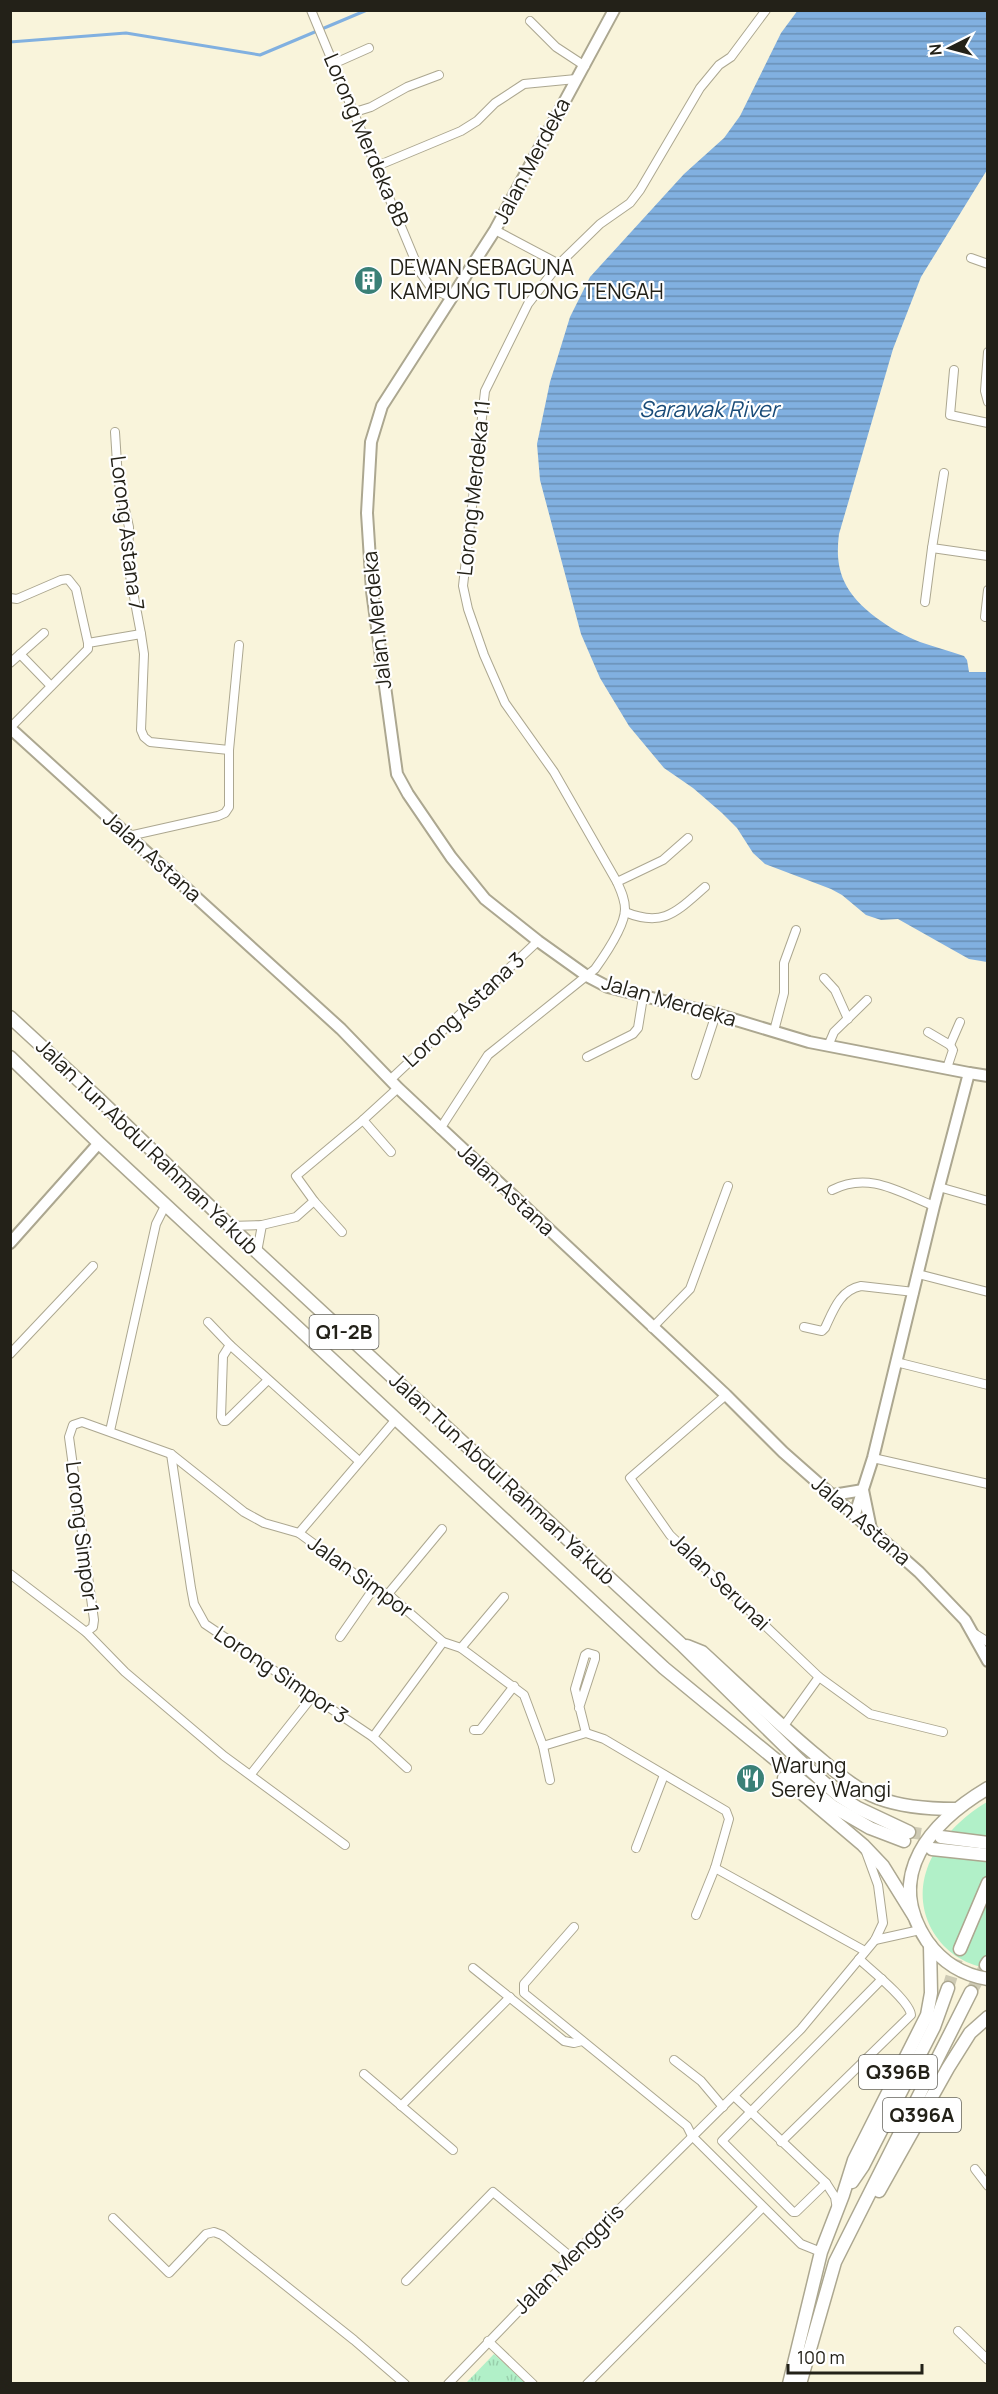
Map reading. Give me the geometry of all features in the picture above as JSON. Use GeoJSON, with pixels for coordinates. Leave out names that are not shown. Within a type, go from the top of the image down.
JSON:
{"type":"FeatureCollection","features":[{"type":"Feature","properties":{"kind":"main road","name":"Jalan Tun Abdul Rahman Ya'kub"},"geometry":{"type":"LineString","coordinates":[[10,1017],[256,1252],[681,1644]]}},
{"type":"Feature","properties":{"kind":"main road","name":"Jalan Tun Abdul Rahman Ya'kub"},"geometry":{"type":"LineString","coordinates":[[10,1058],[664,1668]]}},
{"type":"Feature","properties":{"kind":"main road","name":"Q1-2B"},"geometry":{"type":"LineString","coordinates":[[681,1644],[702,1652],[849,1784],[876,1797],[933,1809],[955,1809]]}},
{"type":"Feature","properties":{"kind":"main road"},"geometry":{"type":"LineString","coordinates":[[664,1668],[832,1806],[870,1828],[906,1836],[839,1796],[681,1644]]}},
{"type":"Feature","properties":{"kind":"main road"},"geometry":{"type":"LineString","coordinates":[[664,1668],[680,1691],[863,1845],[883,1866],[930,1945],[954,1967],[974,1977],[987,1979]]}},
{"type":"Feature","properties":{"kind":"main road"},"geometry":{"type":"LineString","coordinates":[[914,1916],[909,1893],[912,1868],[916,1857],[928,1838],[955,1809],[985,1788]]}},
{"type":"Feature","properties":{"kind":"main road"},"geometry":{"type":"LineString","coordinates":[[941,1837],[987,1843]]}},
{"type":"Feature","properties":{"kind":"main road"},"geometry":{"type":"LineString","coordinates":[[933,1849],[987,1855]]}},
{"type":"Feature","properties":{"kind":"main road"},"geometry":{"type":"LineString","coordinates":[[960,1949],[987,1883]]}},
{"type":"Feature","properties":{"kind":"main road","name":"Q396B"},"geometry":{"type":"LineString","coordinates":[[789,2384],[821,2252],[854,2160],[927,2015],[931,1993],[930,1945]]}},
{"type":"Feature","properties":{"kind":"main road"},"geometry":{"type":"LineString","coordinates":[[843,2195],[863,2166],[934,2027],[948,1988]]}},
{"type":"Feature","properties":{"kind":"main road"},"geometry":{"type":"LineString","coordinates":[[859,2214],[971,1992]]}},
{"type":"Feature","properties":{"kind":"main road","name":"Q396A"},"geometry":{"type":"LineString","coordinates":[[801,2384],[835,2262],[859,2214],[879,2190],[920,2120],[929,2100],[970,2033],[987,2016]]}},
{"type":"Feature","properties":{"kind":"street","name":"Lorong Merdeka 8B"},"geometry":{"type":"LineString","coordinates":[[311,10],[426,282],[432,289],[453,298]]}},
{"type":"Feature","properties":{"kind":"street","name":"Jalan Merdeka"},"geometry":{"type":"LineString","coordinates":[[614,10],[495,230],[382,405],[371,442],[367,513],[372,591],[398,774],[408,794],[451,857],[485,899],[538,941],[587,976],[608,987],[716,1014],[828,1046],[987,1076]]}},
{"type":"Feature","properties":{"kind":"street","name":"Lorong Merdeka 11"},"geometry":{"type":"LineString","coordinates":[[625,912],[624,898],[617,882],[554,772],[505,703],[484,655],[468,609],[463,586],[485,391],[528,304],[559,264],[600,224],[630,203],[700,88],[719,64],[731,57],[766,10]]}},
{"type":"Feature","properties":{"kind":"street"},"geometry":{"type":"LineString","coordinates":[[530,21],[556,47],[585,66]]}},
{"type":"Feature","properties":{"kind":"street"},"geometry":{"type":"LineString","coordinates":[[333,64],[369,48]]}},
{"type":"Feature","properties":{"kind":"street"},"geometry":{"type":"LineString","coordinates":[[355,112],[388,99],[407,87],[439,75]]}},
{"type":"Feature","properties":{"kind":"street"},"geometry":{"type":"LineString","coordinates":[[377,166],[461,130],[477,121],[495,103],[524,84],[576,79]]}},
{"type":"Feature","properties":{"kind":"street"},"geometry":{"type":"LineString","coordinates":[[495,230],[559,264]]}},
{"type":"Feature","properties":{"kind":"street"},"geometry":{"type":"LineString","coordinates":[[971,258],[987,264]]}},
{"type":"Feature","properties":{"kind":"street"},"geometry":{"type":"LineString","coordinates":[[987,352],[985,391],[987,402]]}},
{"type":"Feature","properties":{"kind":"street"},"geometry":{"type":"LineString","coordinates":[[954,370],[950,415],[987,423]]}},
{"type":"Feature","properties":{"kind":"street","name":"Lorong Astana 7"},"geometry":{"type":"LineString","coordinates":[[115,432],[118,479],[129,527],[128,565],[144,654],[141,730],[150,742],[229,750]]}},
{"type":"Feature","properties":{"kind":"street"},"geometry":{"type":"LineString","coordinates":[[925,602],[944,473]]}},
{"type":"Feature","properties":{"kind":"street"},"geometry":{"type":"LineString","coordinates":[[932,548],[987,556]]}},
{"type":"Feature","properties":{"kind":"street"},"geometry":{"type":"LineString","coordinates":[[10,598],[17,599],[68,579],[76,589],[88,643],[87,649],[10,728]]}},
{"type":"Feature","properties":{"kind":"street"},"geometry":{"type":"LineString","coordinates":[[986,617],[987,590]]}},
{"type":"Feature","properties":{"kind":"street"},"geometry":{"type":"LineString","coordinates":[[10,663],[44,633]]}},
{"type":"Feature","properties":{"kind":"street"},"geometry":{"type":"LineString","coordinates":[[88,643],[141,634]]}},
{"type":"Feature","properties":{"kind":"street"},"geometry":{"type":"LineString","coordinates":[[129,836],[225,813],[229,807],[229,750],[239,645]]}},
{"type":"Feature","properties":{"kind":"street"},"geometry":{"type":"LineString","coordinates":[[20,654],[51,686]]}},
{"type":"Feature","properties":{"kind":"street","name":"Jalan Astana"},"geometry":{"type":"LineString","coordinates":[[10,728],[335,1023],[440,1129],[726,1395],[783,1452],[855,1514],[938,1591],[975,1634],[987,1661]]}},
{"type":"Feature","properties":{"kind":"street"},"geometry":{"type":"LineString","coordinates":[[617,882],[663,860],[688,838]]}},
{"type":"Feature","properties":{"kind":"street"},"geometry":{"type":"LineString","coordinates":[[440,1129],[488,1055],[587,976],[606,954],[625,912],[643,919],[660,919],[682,907],[705,887]]}},
{"type":"Feature","properties":{"kind":"street"},"geometry":{"type":"LineString","coordinates":[[774,1031],[784,993],[784,963],[796,930]]}},
{"type":"Feature","properties":{"kind":"street","name":"Lorong Astana 3"},"geometry":{"type":"LineString","coordinates":[[314,1201],[296,1176],[363,1120],[394,1084],[538,941]]}},
{"type":"Feature","properties":{"kind":"street"},"geometry":{"type":"LineString","coordinates":[[824,978],[836,990],[848,1019]]}},
{"type":"Feature","properties":{"kind":"street"},"geometry":{"type":"LineString","coordinates":[[587,1057],[633,1034],[638,1028],[643,997]]}},
{"type":"Feature","properties":{"kind":"street"},"geometry":{"type":"LineString","coordinates":[[828,1046],[834,1032],[867,1000]]}},
{"type":"Feature","properties":{"kind":"street"},"geometry":{"type":"LineString","coordinates":[[696,1075],[716,1014]]}},
{"type":"Feature","properties":{"kind":"street"},"geometry":{"type":"LineString","coordinates":[[950,1045],[960,1022]]}},
{"type":"Feature","properties":{"kind":"street"},"geometry":{"type":"LineString","coordinates":[[928,1032],[950,1045],[953,1050],[947,1068]]}},
{"type":"Feature","properties":{"kind":"street"},"geometry":{"type":"LineString","coordinates":[[855,1514],[873,1458],[969,1073]]}},
{"type":"Feature","properties":{"kind":"street"},"geometry":{"type":"LineString","coordinates":[[363,1120],[391,1152]]}},
{"type":"Feature","properties":{"kind":"street"},"geometry":{"type":"LineString","coordinates":[[10,1243],[99,1143]]}},
{"type":"Feature","properties":{"kind":"street"},"geometry":{"type":"LineString","coordinates":[[832,1190],[853,1182],[873,1181],[934,1206]]}},
{"type":"Feature","properties":{"kind":"street"},"geometry":{"type":"LineString","coordinates":[[652,1328],[690,1289],[728,1186]]}},
{"type":"Feature","properties":{"kind":"street"},"geometry":{"type":"LineString","coordinates":[[939,1187],[987,1201]]}},
{"type":"Feature","properties":{"kind":"street"},"geometry":{"type":"LineString","coordinates":[[230,1226],[262,1225],[296,1217],[314,1201],[342,1232]]}},
{"type":"Feature","properties":{"kind":"street"},"geometry":{"type":"LineString","coordinates":[[110,1431],[156,1224],[166,1204]]}},
{"type":"Feature","properties":{"kind":"street"},"geometry":{"type":"LineString","coordinates":[[256,1252],[262,1225]]}},
{"type":"Feature","properties":{"kind":"street"},"geometry":{"type":"LineString","coordinates":[[10,1354],[93,1266]]}},
{"type":"Feature","properties":{"kind":"street"},"geometry":{"type":"LineString","coordinates":[[918,1274],[987,1292]]}},
{"type":"Feature","properties":{"kind":"street"},"geometry":{"type":"LineString","coordinates":[[804,1327],[822,1330],[825,1328],[845,1292],[853,1287],[914,1292]]}},
{"type":"Feature","properties":{"kind":"street"},"geometry":{"type":"LineString","coordinates":[[208,1322],[268,1380],[359,1461]]}},
{"type":"Feature","properties":{"kind":"street"},"geometry":{"type":"LineString","coordinates":[[230,1345],[223,1356],[221,1417],[223,1421],[226,1421],[268,1380]]}},
{"type":"Feature","properties":{"kind":"street"},"geometry":{"type":"LineString","coordinates":[[896,1362],[987,1385]]}},
{"type":"Feature","properties":{"kind":"street","name":"Jalan Serunai"},"geometry":{"type":"LineString","coordinates":[[726,1395],[630,1478],[670,1535],[819,1677],[870,1714],[943,1732]]}},
{"type":"Feature","properties":{"kind":"street"},"geometry":{"type":"LineString","coordinates":[[299,1533],[397,1418]]}},
{"type":"Feature","properties":{"kind":"street","name":"Jalan Simpor"},"geometry":{"type":"LineString","coordinates":[[82,1422],[171,1455],[244,1512],[264,1522],[299,1533],[374,1588],[388,1594],[443,1642],[461,1648],[514,1686],[529,1702],[543,1746],[550,1780]]}},
{"type":"Feature","properties":{"kind":"street","name":"Lorong Simpor 1"},"geometry":{"type":"LineString","coordinates":[[10,1574],[86,1632],[93,1627],[94,1620],[69,1437],[73,1425],[82,1422]]}},
{"type":"Feature","properties":{"kind":"street","name":"Lorong Simpor 3"},"geometry":{"type":"LineString","coordinates":[[171,1455],[190,1588],[199,1616],[205,1624],[374,1737],[407,1768]]}},
{"type":"Feature","properties":{"kind":"street"},"geometry":{"type":"LineString","coordinates":[[873,1458],[987,1484]]}},
{"type":"Feature","properties":{"kind":"street"},"geometry":{"type":"LineString","coordinates":[[833,1495],[863,1490]]}},
{"type":"Feature","properties":{"kind":"street"},"geometry":{"type":"LineString","coordinates":[[863,1490],[871,1529]]}},
{"type":"Feature","properties":{"kind":"street"},"geometry":{"type":"LineString","coordinates":[[388,1594],[442,1528]]}},
{"type":"Feature","properties":{"kind":"street"},"geometry":{"type":"LineString","coordinates":[[340,1637],[374,1588]]}},
{"type":"Feature","properties":{"kind":"street"},"geometry":{"type":"LineString","coordinates":[[461,1648],[504,1597]]}},
{"type":"Feature","properties":{"kind":"street"},"geometry":{"type":"LineString","coordinates":[[86,1632],[125,1672],[224,1756],[345,1845]]}},
{"type":"Feature","properties":{"kind":"street"},"geometry":{"type":"LineString","coordinates":[[975,1634],[987,1642]]}},
{"type":"Feature","properties":{"kind":"street"},"geometry":{"type":"LineString","coordinates":[[374,1737],[443,1642]]}},
{"type":"Feature","properties":{"kind":"street"},"geometry":{"type":"LineString","coordinates":[[579,1708],[595,1657],[588,1653],[585,1655],[575,1689],[579,1708],[586,1733]]}},
{"type":"Feature","properties":{"kind":"street"},"geometry":{"type":"LineString","coordinates":[[783,1727],[819,1677]]}},
{"type":"Feature","properties":{"kind":"street"},"geometry":{"type":"LineString","coordinates":[[474,1730],[480,1730],[514,1686]]}},
{"type":"Feature","properties":{"kind":"street"},"geometry":{"type":"LineString","coordinates":[[251,1774],[312,1696]]}},
{"type":"Feature","properties":{"kind":"street"},"geometry":{"type":"LineString","coordinates":[[543,1746],[586,1733],[604,1739],[726,1811],[729,1819],[715,1868],[696,1915]]}},
{"type":"Feature","properties":{"kind":"street"},"geometry":{"type":"LineString","coordinates":[[636,1848],[664,1775]]}},
{"type":"Feature","properties":{"kind":"street","name":"Jalan Menggris"},"geometry":{"type":"LineString","coordinates":[[448,2384],[571,2257],[821,2007],[875,1940],[883,1923],[878,1885],[863,1845]]}},
{"type":"Feature","properties":{"kind":"street"},"geometry":{"type":"LineString","coordinates":[[715,1868],[866,1951]]}},
{"type":"Feature","properties":{"kind":"street"},"geometry":{"type":"LineString","coordinates":[[574,1927],[522,1988],[524,1993],[687,2126],[692,2136],[762,2208],[801,2244],[821,2252]]}},
{"type":"Feature","properties":{"kind":"street"},"geometry":{"type":"LineString","coordinates":[[875,1940],[920,1930]]}},
{"type":"Feature","properties":{"kind":"street"},"geometry":{"type":"LineString","coordinates":[[781,2142],[911,2015],[909,2008],[882,1979],[859,1959]]}},
{"type":"Feature","properties":{"kind":"street"},"geometry":{"type":"LineString","coordinates":[[473,1968],[564,2041],[574,2043],[582,2041]]}},
{"type":"Feature","properties":{"kind":"street"},"geometry":{"type":"LineString","coordinates":[[826,2183],[796,2212],[790,2210],[722,2141],[882,1979]]}},
{"type":"Feature","properties":{"kind":"street"},"geometry":{"type":"LineString","coordinates":[[401,2106],[510,1997]]}},
{"type":"Feature","properties":{"kind":"street"},"geometry":{"type":"LineString","coordinates":[[674,2060],[701,2081],[723,2107]]}},
{"type":"Feature","properties":{"kind":"street"},"geometry":{"type":"LineString","coordinates":[[364,2074],[453,2151]]}},
{"type":"Feature","properties":{"kind":"street"},"geometry":{"type":"LineString","coordinates":[[734,2096],[826,2183],[835,2197],[837,2211]]}},
{"type":"Feature","properties":{"kind":"street"},"geometry":{"type":"LineString","coordinates":[[975,2169],[987,2186]]}},
{"type":"Feature","properties":{"kind":"street"},"geometry":{"type":"LineString","coordinates":[[406,2281],[493,2192],[571,2257]]}},
{"type":"Feature","properties":{"kind":"street"},"geometry":{"type":"LineString","coordinates":[[587,2384],[762,2208]]}},
{"type":"Feature","properties":{"kind":"street"},"geometry":{"type":"LineString","coordinates":[[113,2218],[169,2273],[206,2234],[214,2232],[222,2235],[405,2384]]}},
{"type":"Feature","properties":{"kind":"street"},"geometry":{"type":"LineString","coordinates":[[958,2331],[987,2360]]}},
{"type":"Feature","properties":{"kind":"street"},"geometry":{"type":"LineString","coordinates":[[488,2341],[533,2384]]}},
{"type":"Feature","properties":{"kind":"green space"},"geometry":{"type":"Polygon","coordinates":[[[987,1802],[987,1968],[971,1964],[956,1956],[934,1933],[923,1902],[923,1886],[927,1869],[937,1849],[960,1822],[987,1802]]]}},
{"type":"Feature","properties":{"kind":"green space"},"geometry":{"type":"Polygon","coordinates":[[[494,2354],[526,2383],[466,2383],[494,2354]]]}},
{"type":"Feature","properties":{"kind":"water","name":"Sarawak River"},"geometry":{"type":"Polygon","coordinates":[[[798,10],[987,11],[987,170],[921,277],[893,349],[839,534],[838,552],[844,581],[857,600],[876,618],[925,644],[964,656],[969,672],[987,672],[987,962],[969,959],[898,919],[881,920],[866,915],[831,889],[765,864],[753,853],[737,828],[722,813],[693,788],[664,768],[629,726],[600,678],[581,634],[540,480],[537,444],[550,382],[570,317],[590,277],[684,174],[724,138],[740,116],[781,33],[798,10]]]}},
{"type":"Feature","properties":{"kind":"waterway"},"geometry":{"type":"LineString","coordinates":[[10,42],[126,33],[260,55],[367,10]]}},
{"type":"Feature","properties":{"kind":"tunnel"},"geometry":{"type":"LineString","coordinates":[[909,1832],[940,1837]]}},
{"type":"Feature","properties":{"kind":"tunnel"},"geometry":{"type":"LineString","coordinates":[[948,1988],[960,1949]]}},
{"type":"Feature","properties":{"kind":"tunnel"},"geometry":{"type":"LineString","coordinates":[[971,1992],[986,1965]]}},
{"type":"Feature","properties":{"kind":"place","name":"DEWAN SEBAGUNA KAMPUNG TUPONG TENGAH"},"geometry":{"type":"Point","coordinates":[369,280]}},
{"type":"Feature","properties":{"kind":"place","name":"Warung Serey Wangi"},"geometry":{"type":"Point","coordinates":[750,1778]}}]}
